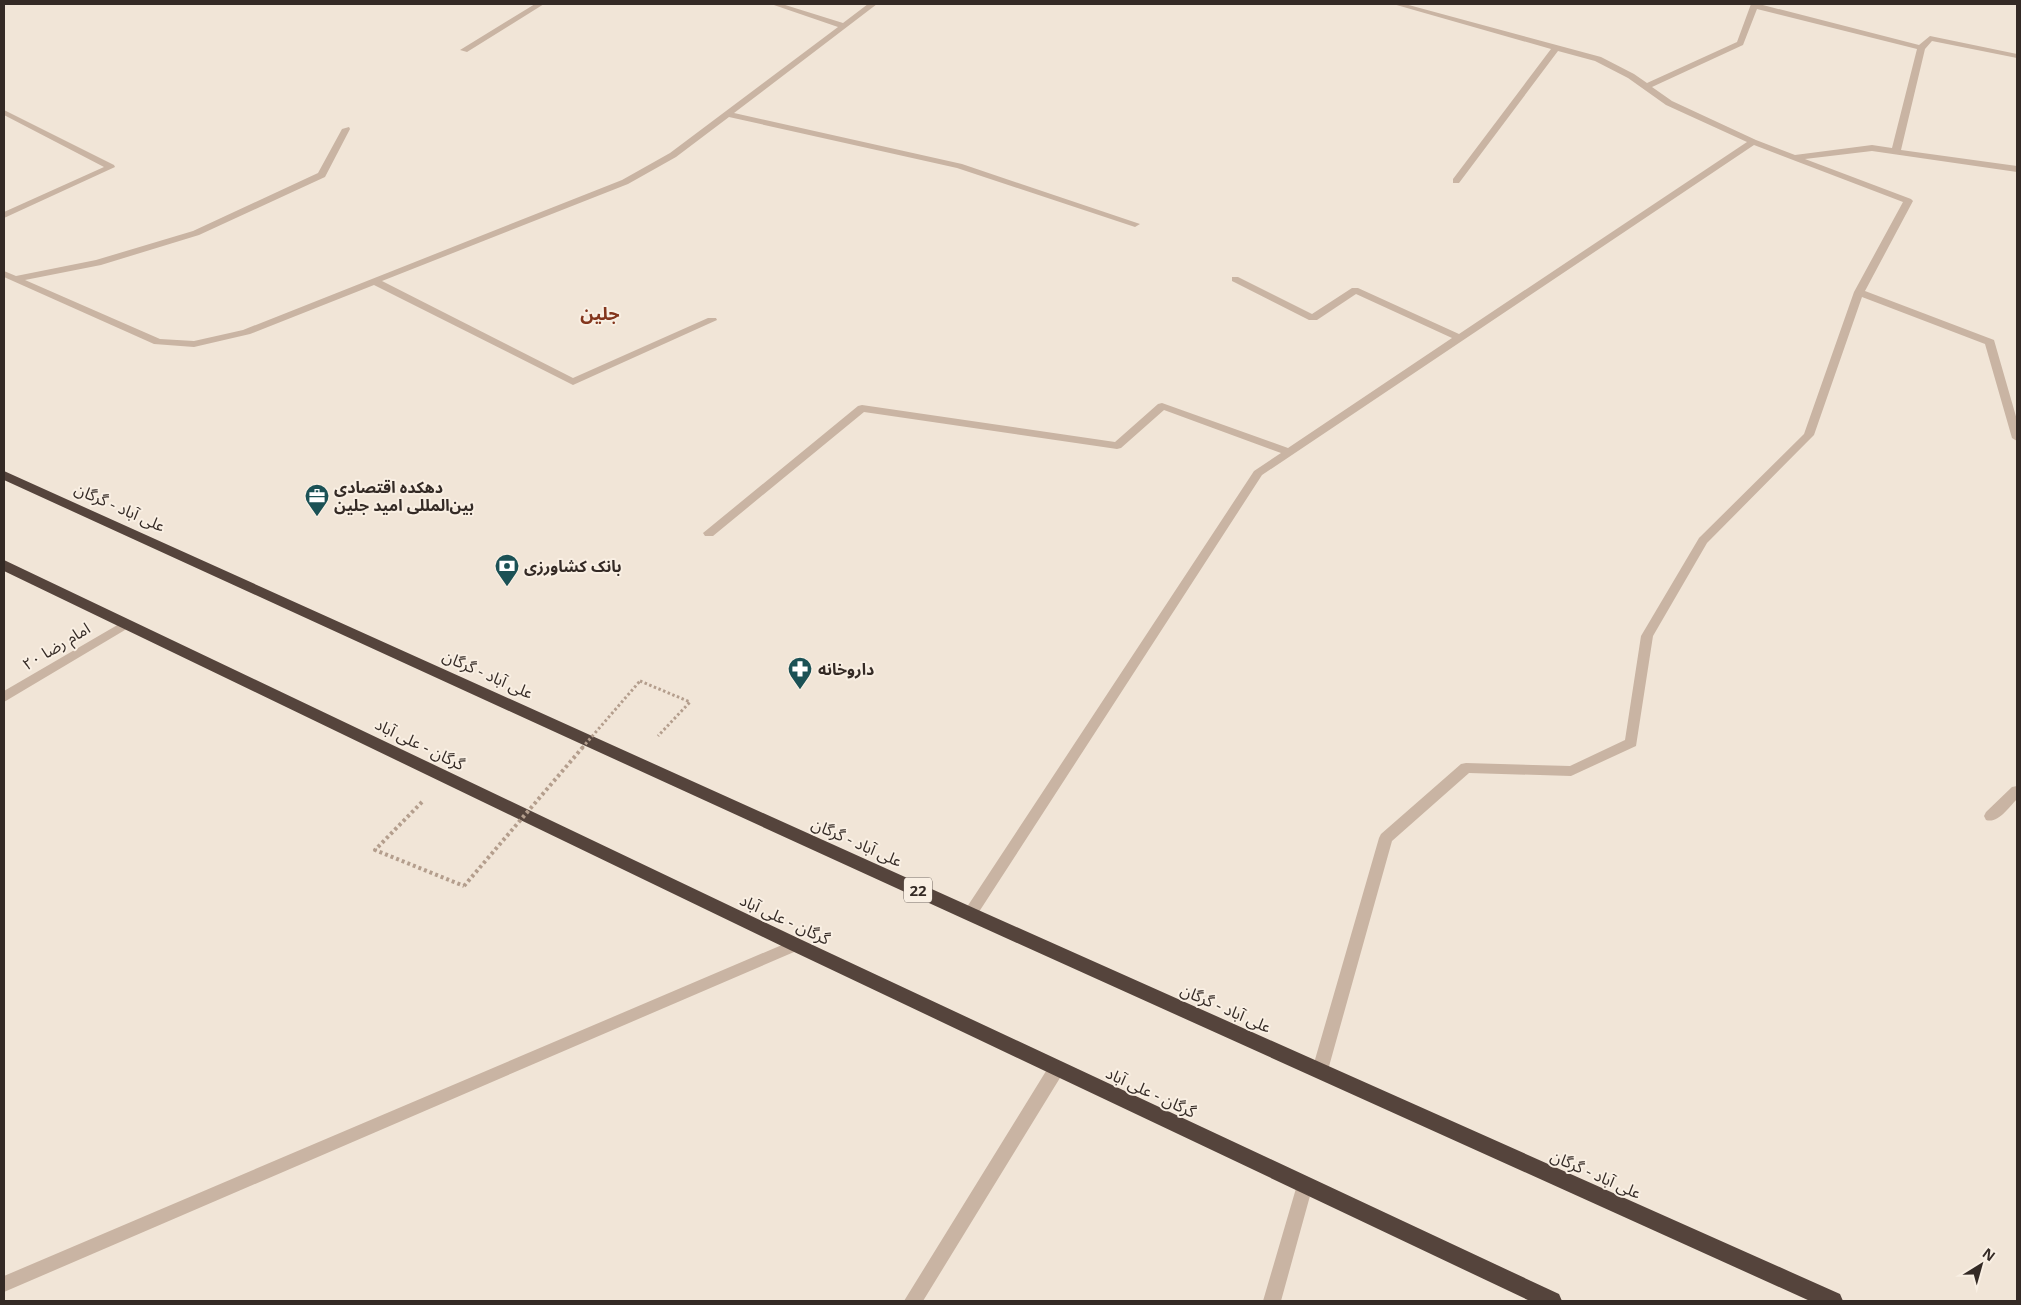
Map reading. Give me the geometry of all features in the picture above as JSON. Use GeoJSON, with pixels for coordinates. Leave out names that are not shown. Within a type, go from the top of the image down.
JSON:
{"type":"FeatureCollection","features":[{"type":"Feature","properties":{"kind":"highway","name":"علی آباد - گرگان"},"geometry":{"type":"LineString","coordinates":[[4,475],[970,914],[1833,1301]]}},
{"type":"Feature","properties":{"kind":"highway","name":"گرگان - علی آباد"},"geometry":{"type":"LineString","coordinates":[[4,565],[796,945],[1552,1301]]}},
{"type":"Feature","properties":{"kind":"street"},"geometry":{"type":"LineString","coordinates":[[464,50],[540,4]]}},
{"type":"Feature","properties":{"kind":"street"},"geometry":{"type":"LineString","coordinates":[[775,4],[844,26]]}},
{"type":"Feature","properties":{"kind":"street"},"geometry":{"type":"LineString","coordinates":[[4,274],[158,342],[194,344],[246,332],[624,182],[674,155],[873,4]]}},
{"type":"Feature","properties":{"kind":"street"},"geometry":{"type":"LineString","coordinates":[[1320,1070],[1386,838],[1466,768],[1571,772],[1631,743],[1647,636],[1703,541],[1809,435],[1859,292],[1908,202],[1753,142],[1669,103],[1632,76],[1598,59],[1397,4]]}},
{"type":"Feature","properties":{"kind":"street"},"geometry":{"type":"LineString","coordinates":[[1646,87],[1740,42],[1755,5],[1921,48]]}},
{"type":"Feature","properties":{"kind":"street"},"geometry":{"type":"LineString","coordinates":[[1896,151],[1921,48],[1930,38],[2017,56]]}},
{"type":"Feature","properties":{"kind":"street"},"geometry":{"type":"LineString","coordinates":[[1456,181],[1556,48]]}},
{"type":"Feature","properties":{"kind":"street"},"geometry":{"type":"LineString","coordinates":[[4,112],[111,167],[4,215]]}},
{"type":"Feature","properties":{"kind":"street"},"geometry":{"type":"LineString","coordinates":[[727,114],[959,166],[1135,224]]}},
{"type":"Feature","properties":{"kind":"street"},"geometry":{"type":"LineString","coordinates":[[15,279],[98,263],[196,233],[322,175],[346,129]]}},
{"type":"Feature","properties":{"kind":"street"},"geometry":{"type":"LineString","coordinates":[[970,914],[1258,473],[1753,142]]}},
{"type":"Feature","properties":{"kind":"street"},"geometry":{"type":"LineString","coordinates":[[1794,157],[1872,148],[2017,169]]}},
{"type":"Feature","properties":{"kind":"street"},"geometry":{"type":"LineString","coordinates":[[1235,279],[1313,318],[1355,290],[1460,338]]}},
{"type":"Feature","properties":{"kind":"street"},"geometry":{"type":"LineString","coordinates":[[374,281],[573,382],[712,320]]}},
{"type":"Feature","properties":{"kind":"street"},"geometry":{"type":"LineString","coordinates":[[1859,292],[1990,342],[2015,420],[2017,438]]}},
{"type":"Feature","properties":{"kind":"street"},"geometry":{"type":"LineString","coordinates":[[709,533],[862,408],[1117,446],[1162,406],[1289,452]]}},
{"type":"Feature","properties":{"kind":"street","name":"امام رضا ۲۰"},"geometry":{"type":"LineString","coordinates":[[4,697],[126,624]]}},
{"type":"Feature","properties":{"kind":"street"},"geometry":{"type":"LineString","coordinates":[[1991,816],[2017,790]]}},
{"type":"Feature","properties":{"kind":"street"},"geometry":{"type":"LineString","coordinates":[[4,1284],[796,945]]}},
{"type":"Feature","properties":{"kind":"street"},"geometry":{"type":"LineString","coordinates":[[913,1301],[1057,1068]]}},
{"type":"Feature","properties":{"kind":"street"},"geometry":{"type":"LineString","coordinates":[[1272,1301],[1305,1185]]}},
{"type":"Feature","properties":{"kind":"path"},"geometry":{"type":"LineString","coordinates":[[447,778],[375,850],[464,886],[640,681],[690,702],[635,761]]}},
{"type":"Feature","properties":{"kind":"place","name":"دهکده اقتصادی بین‌المللی امید جلین"},"geometry":{"type":"Point","coordinates":[317,517]}},
{"type":"Feature","properties":{"kind":"place","name":"بانک کشاورزی"},"geometry":{"type":"Point","coordinates":[507,587]}},
{"type":"Feature","properties":{"kind":"place","name":"داروخانه"},"geometry":{"type":"Point","coordinates":[800,690]}},
{"type":"Feature","properties":{"kind":"district","name":"جلین"},"geometry":{"type":"Point","coordinates":[600,313]}}]}
